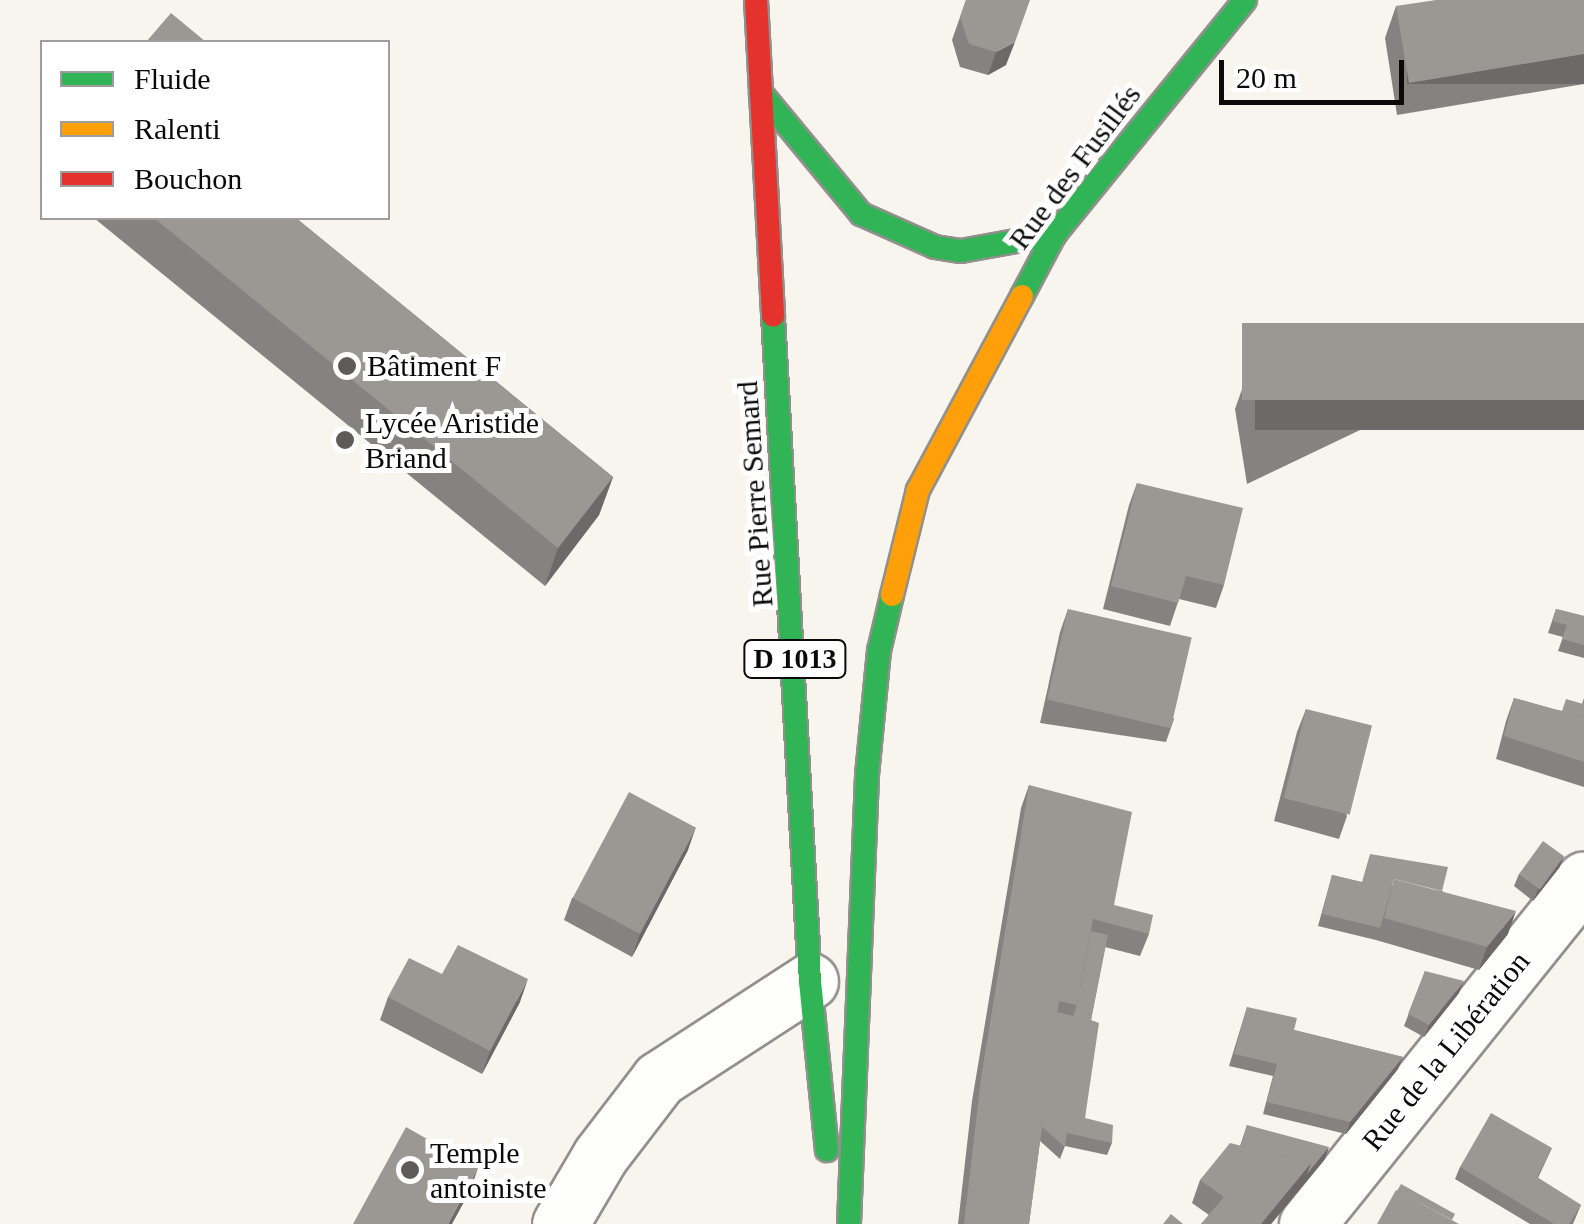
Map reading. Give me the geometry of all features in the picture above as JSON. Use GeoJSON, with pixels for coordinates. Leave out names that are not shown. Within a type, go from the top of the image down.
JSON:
{"type":"FeatureCollection","features":[{"type":"Feature","properties":{"kind":"main road","name":"Rue Pierre Semard"},"geometry":{"type":"LineString","coordinates":[[756,0],[810,981],[834,1224]]}},
{"type":"Feature","properties":{"kind":"main road","name":"Rue des Fusillés"},"geometry":{"type":"LineString","coordinates":[[848,1224],[858,1148],[867,775],[879,650],[918,490],[1055,234],[1244,0]]}},
{"type":"Feature","properties":{"kind":"main road"},"geometry":{"type":"LineString","coordinates":[[761,93],[861,214],[935,247],[961,250],[1055,234]]}},
{"type":"Feature","properties":{"kind":"street","name":"Rue de la Libération"},"geometry":{"type":"LineString","coordinates":[[1308,1224],[1584,879]]}},
{"type":"Feature","properties":{"kind":"street"},"geometry":{"type":"LineString","coordinates":[[560,1224],[600,1156],[659,1079],[810,981]]}},
{"type":"Feature","properties":{"kind":"building"},"geometry":{"type":"Polygon","coordinates":[[[966,0],[1030,0],[1015,42],[996,52],[969,44],[960,17],[966,0]]]}},
{"type":"Feature","properties":{"kind":"building"},"geometry":{"type":"Polygon","coordinates":[[[1436,0],[1584,0],[1584,54],[1409,83],[1396,6],[1436,0]]]}},
{"type":"Feature","properties":{"kind":"building"},"geometry":{"type":"Polygon","coordinates":[[[171,13],[204,40],[148,40],[171,13]]]}},
{"type":"Feature","properties":{"kind":"building"},"geometry":{"type":"Polygon","coordinates":[[[156,220],[298,220],[613,477],[558,548],[156,220]]]}},
{"type":"Feature","properties":{"kind":"building"},"geometry":{"type":"Polygon","coordinates":[[[1242,323],[1584,323],[1584,400],[1242,400],[1242,323]]]}},
{"type":"Feature","properties":{"kind":"building"},"geometry":{"type":"Polygon","coordinates":[[[1137,483],[1243,508],[1224,585],[1186,576],[1178,603],[1111,586],[1137,483]]]}},
{"type":"Feature","properties":{"kind":"building"},"geometry":{"type":"Polygon","coordinates":[[[1068,609],[1192,638],[1171,728],[1047,700],[1068,609]]]}},
{"type":"Feature","properties":{"kind":"building"},"geometry":{"type":"Polygon","coordinates":[[[1556,609],[1584,616],[1584,645],[1562,639],[1567,625],[1552,621],[1556,609]]]}},
{"type":"Feature","properties":{"kind":"building"},"geometry":{"type":"Polygon","coordinates":[[[1514,698],[1584,718],[1584,762],[1504,736],[1514,698]]]}},
{"type":"Feature","properties":{"kind":"building"},"geometry":{"type":"Polygon","coordinates":[[[1566,699],[1583,704],[1584,701],[1584,718],[1548,708],[1562,711],[1566,699]]]}},
{"type":"Feature","properties":{"kind":"building"},"geometry":{"type":"Polygon","coordinates":[[[1306,709],[1372,725],[1350,815],[1284,798],[1306,709]]]}},
{"type":"Feature","properties":{"kind":"building"},"geometry":{"type":"Polygon","coordinates":[[[1029,785],[1132,812],[1114,905],[1153,915],[1149,934],[1093,919],[1077,1005],[1059,1001],[1029,1224],[964,1224],[981,1078],[1029,785]]]}},
{"type":"Feature","properties":{"kind":"building"},"geometry":{"type":"Polygon","coordinates":[[[629,792],[696,828],[640,934],[573,898],[629,792]]]}},
{"type":"Feature","properties":{"kind":"building"},"geometry":{"type":"Polygon","coordinates":[[[1543,841],[1564,856],[1540,889],[1519,874],[1543,841]]]}},
{"type":"Feature","properties":{"kind":"building"},"geometry":{"type":"Polygon","coordinates":[[[1370,854],[1448,867],[1442,891],[1394,879],[1380,928],[1322,914],[1332,875],[1362,882],[1370,854]]]}},
{"type":"Feature","properties":{"kind":"building"},"geometry":{"type":"Polygon","coordinates":[[[1394,879],[1516,911],[1487,947],[1384,918],[1394,879]]]}},
{"type":"Feature","properties":{"kind":"building"},"geometry":{"type":"Polygon","coordinates":[[[1091,931],[1108,935],[1091,1020],[1099,1023],[1085,1118],[1113,1125],[1112,1143],[1067,1133],[1065,1147],[1042,1127],[1057,1012],[1073,1016],[1091,931]]]}},
{"type":"Feature","properties":{"kind":"building"},"geometry":{"type":"Polygon","coordinates":[[[458,945],[528,979],[490,1051],[388,997],[409,958],[442,974],[458,945]]]}},
{"type":"Feature","properties":{"kind":"building"},"geometry":{"type":"Polygon","coordinates":[[[1425,971],[1464,981],[1429,1025],[1408,1014],[1425,971]]]}},
{"type":"Feature","properties":{"kind":"building"},"geometry":{"type":"Polygon","coordinates":[[[1247,1007],[1297,1018],[1294,1030],[1403,1057],[1350,1122],[1267,1102],[1277,1064],[1234,1054],[1247,1007]]]}},
{"type":"Feature","properties":{"kind":"building"},"geometry":{"type":"Polygon","coordinates":[[[1491,1113],[1552,1148],[1537,1177],[1581,1205],[1569,1224],[1554,1224],[1460,1167],[1491,1113]]]}},
{"type":"Feature","properties":{"kind":"building"},"geometry":{"type":"Polygon","coordinates":[[[1247,1125],[1329,1147],[1307,1174],[1311,1163],[1241,1146],[1247,1125]]]}},
{"type":"Feature","properties":{"kind":"building","name":"Temple antoiniste"},"geometry":{"type":"Polygon","coordinates":[[[406,1127],[478,1168],[448,1224],[353,1224],[406,1127]]]}},
{"type":"Feature","properties":{"kind":"building"},"geometry":{"type":"Polygon","coordinates":[[[1230,1143],[1311,1163],[1261,1224],[1201,1224],[1224,1197],[1200,1180],[1230,1143]]]}},
{"type":"Feature","properties":{"kind":"building"},"geometry":{"type":"Polygon","coordinates":[[[1401,1184],[1455,1214],[1452,1220],[1397,1191],[1401,1184]]]}},
{"type":"Feature","properties":{"kind":"building"},"geometry":{"type":"Polygon","coordinates":[[[1396,1190],[1459,1224],[1377,1224],[1396,1190]]]}},
{"type":"Feature","properties":{"kind":"building"},"geometry":{"type":"Polygon","coordinates":[[[1171,1214],[1183,1224],[1163,1224],[1171,1214]]]}},
{"type":"Feature","properties":{"kind":"traffic: fast"},"geometry":{"type":"LineString","coordinates":[[1022,296],[1055,234],[1245,0]]}},
{"type":"Feature","properties":{"kind":"traffic: fast"},"geometry":{"type":"LineString","coordinates":[[761,93],[861,214],[935,247],[961,251],[1055,234]]}},
{"type":"Feature","properties":{"kind":"traffic: fast"},"geometry":{"type":"LineString","coordinates":[[773,316],[810,981],[827,1150]]}},
{"type":"Feature","properties":{"kind":"traffic: fast"},"geometry":{"type":"LineString","coordinates":[[849,1224],[867,775],[879,651],[892,595]]}},
{"type":"Feature","properties":{"kind":"traffic: slow"},"geometry":{"type":"LineString","coordinates":[[892,595],[918,490],[1022,296]]}},
{"type":"Feature","properties":{"kind":"traffic: jam"},"geometry":{"type":"LineString","coordinates":[[756,0],[773,316]]}},
{"type":"Feature","properties":{"kind":"place","name":"Bâtiment F"},"geometry":{"type":"Point","coordinates":[347,366]}},
{"type":"Feature","properties":{"kind":"place","name":"Lycée Aristide Briand"},"geometry":{"type":"Point","coordinates":[345,440]}},
{"type":"Feature","properties":{"kind":"place","name":"Temple antoiniste"},"geometry":{"type":"Point","coordinates":[410,1170]}}]}
